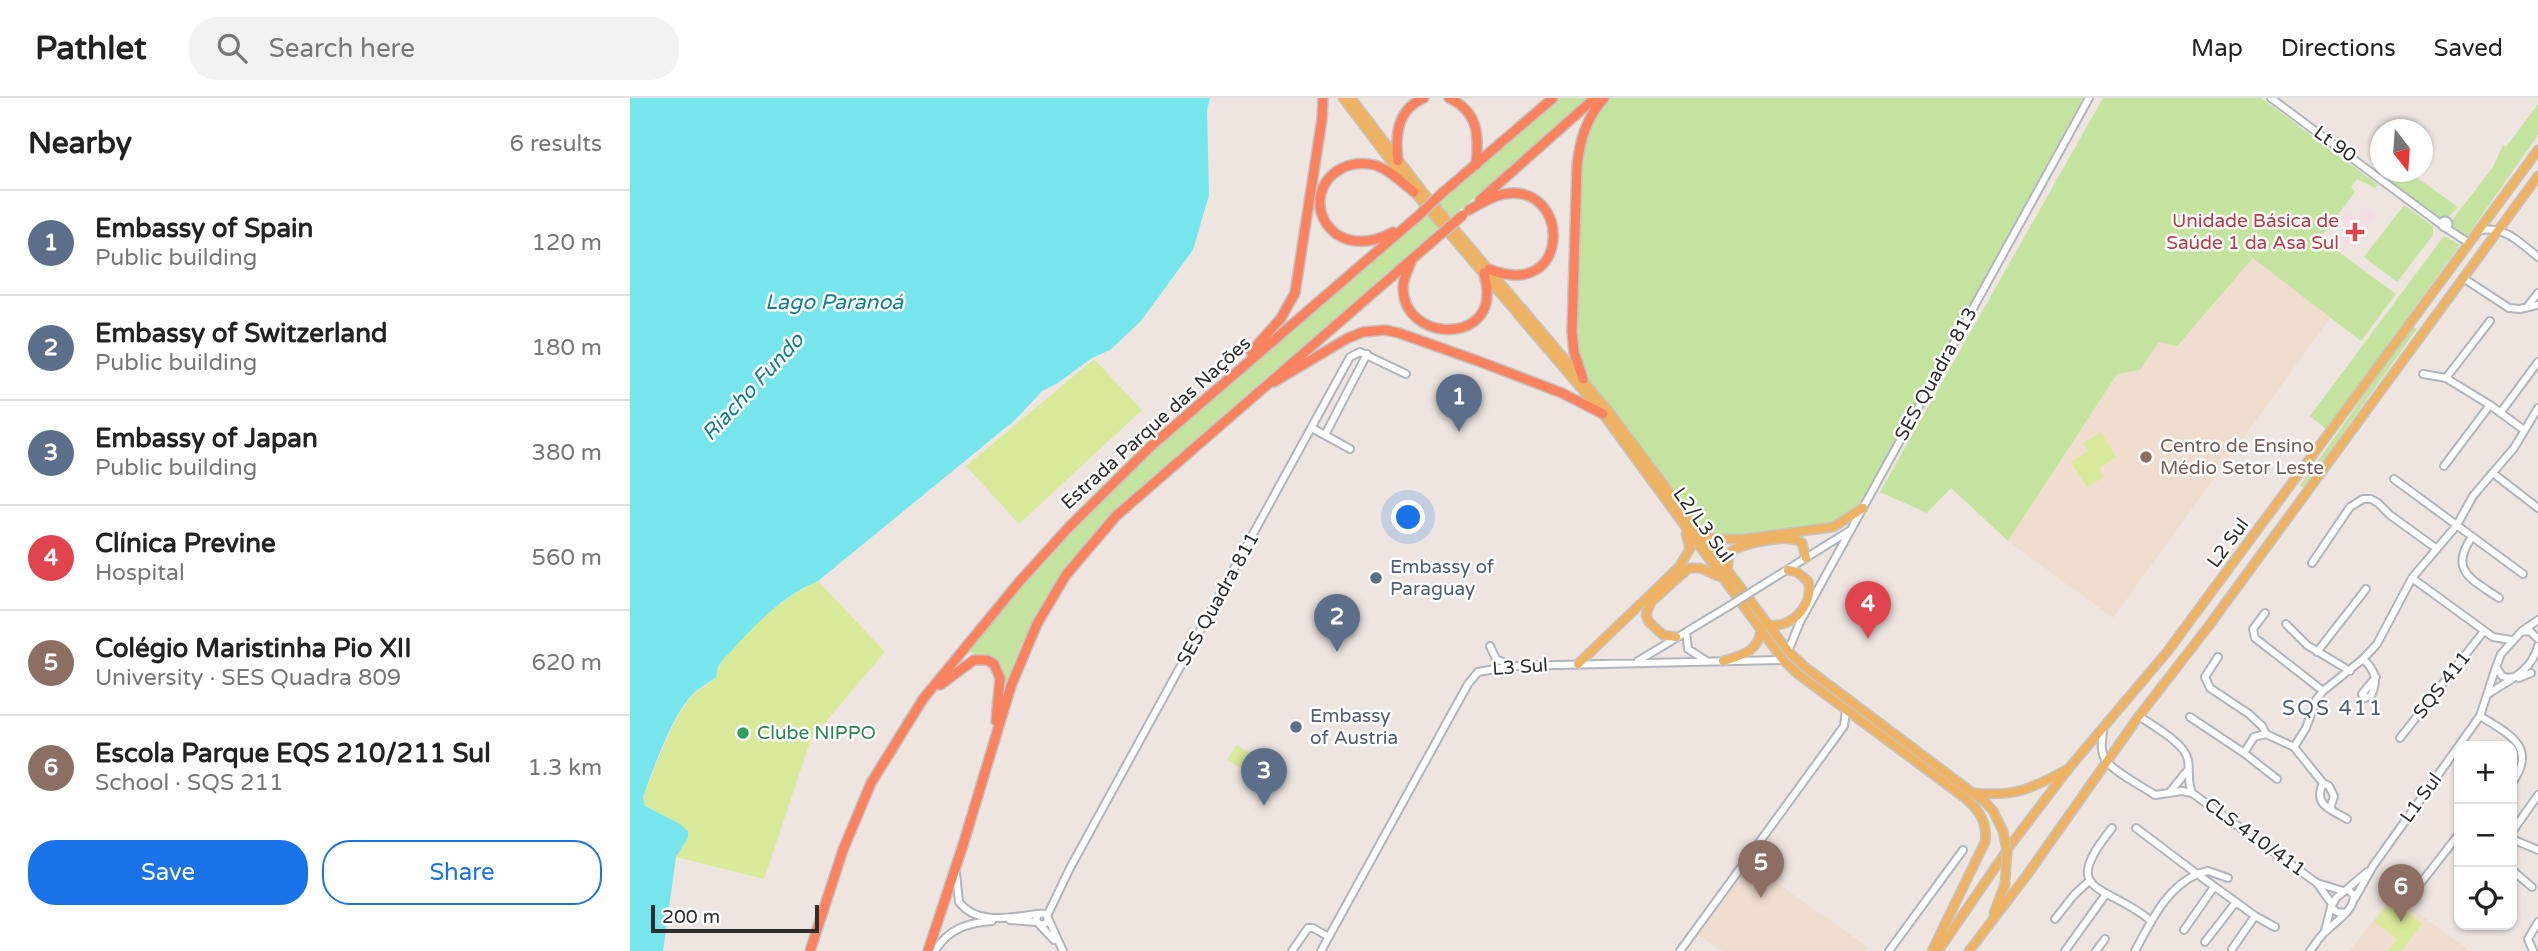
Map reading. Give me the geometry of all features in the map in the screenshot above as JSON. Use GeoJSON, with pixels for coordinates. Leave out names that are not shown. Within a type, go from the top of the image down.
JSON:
{"type":"FeatureCollection","features":[{"type":"Feature","properties":{"kind":"highway"},"geometry":{"type":"LineString","coordinates":[[1227,380],[1282,317],[1295,293],[1323,98]]}},
{"type":"Feature","properties":{"kind":"highway"},"geometry":{"type":"LineString","coordinates":[[1398,161],[1396,135],[1399,122],[1410,105],[1424,98]]}},
{"type":"Feature","properties":{"kind":"highway"},"geometry":{"type":"LineString","coordinates":[[1450,98],[1464,107],[1474,121],[1478,141],[1476,164]]}},
{"type":"Feature","properties":{"kind":"highway","name":"Estrada Parque das Nações"},"geometry":{"type":"LineString","coordinates":[[810,951],[843,850],[880,768],[923,699],[1019,582],[1069,527],[1151,446],[1553,98]]}},
{"type":"Feature","properties":{"kind":"highway"},"geometry":{"type":"LineString","coordinates":[[928,951],[1017,668],[1037,624],[1066,575],[1116,516],[1595,98]]}},
{"type":"Feature","properties":{"kind":"highway"},"geometry":{"type":"LineString","coordinates":[[1583,379],[1574,352],[1572,332],[1577,166],[1579,146],[1587,122],[1604,98]]}},
{"type":"Feature","properties":{"kind":"highway"},"geometry":{"type":"LineString","coordinates":[[1414,192],[1382,168],[1361,163],[1352,164],[1337,171],[1326,183],[1321,210],[1329,229],[1339,237],[1362,243],[1383,238],[1416,218]]}},
{"type":"Feature","properties":{"kind":"highway"},"geometry":{"type":"LineString","coordinates":[[1413,258],[1403,286],[1406,303],[1414,317],[1433,328],[1454,329],[1476,319],[1486,303],[1486,271],[1515,276],[1529,273],[1549,256],[1554,244],[1552,221],[1538,202],[1519,193],[1497,196],[1466,213]]}},
{"type":"Feature","properties":{"kind":"highway"},"geometry":{"type":"LineString","coordinates":[[1260,389],[1348,338],[1363,332],[1385,330],[1526,379],[1603,414]]}},
{"type":"Feature","properties":{"kind":"highway"},"geometry":{"type":"LineString","coordinates":[[923,699],[974,660],[988,660],[994,664],[1000,678],[993,740]]}},
{"type":"Feature","properties":{"kind":"main road","name":"L2/L3 Sul"},"geometry":{"type":"LineString","coordinates":[[1343,98],[1414,192],[1583,379],[1785,656],[1846,710],[1974,806],[1987,832],[1981,853],[1932,951]]}},
{"type":"Feature","properties":{"kind":"main road","name":"L2/L3 Sul"},"geometry":{"type":"LineString","coordinates":[[1351,98],[1398,161],[1603,414],[1687,524]]}},
{"type":"Feature","properties":{"kind":"main road","name":"L2 Sul"},"geometry":{"type":"LineString","coordinates":[[1938,951],[2012,843],[2070,768],[2154,670],[2538,150]]}},
{"type":"Feature","properties":{"kind":"main road"},"geometry":{"type":"LineString","coordinates":[[2525,167],[2529,174],[2538,176]]}},
{"type":"Feature","properties":{"kind":"main road","name":"L2 Sul"},"geometry":{"type":"LineString","coordinates":[[1969,951],[2538,176]]}},
{"type":"Feature","properties":{"kind":"main road"},"geometry":{"type":"LineString","coordinates":[[2515,180],[2523,183],[2527,190]]}},
{"type":"Feature","properties":{"kind":"main road"},"geometry":{"type":"LineString","coordinates":[[2426,304],[2430,312],[2438,313]]}},
{"type":"Feature","properties":{"kind":"main road"},"geometry":{"type":"LineString","coordinates":[[2415,318],[2423,320],[2427,326]]}},
{"type":"Feature","properties":{"kind":"main road"},"geometry":{"type":"LineString","coordinates":[[2296,479],[2301,487],[2310,486]]}},
{"type":"Feature","properties":{"kind":"main road"},"geometry":{"type":"LineString","coordinates":[[2283,495],[2294,496],[2296,505]]}},
{"type":"Feature","properties":{"kind":"main road"},"geometry":{"type":"LineString","coordinates":[[1687,524],[1713,539],[1743,540],[1833,527],[1863,508]]}},
{"type":"Feature","properties":{"kind":"main road"},"geometry":{"type":"LineString","coordinates":[[1578,664],[1679,567],[1690,549],[1687,524]]}},
{"type":"Feature","properties":{"kind":"main road"},"geometry":{"type":"LineString","coordinates":[[1676,637],[1662,635],[1649,622],[1647,609],[1651,602],[1689,568],[1723,574],[1729,553],[1743,545],[1792,538],[1802,543],[1806,558]]}},
{"type":"Feature","properties":{"kind":"main road"},"geometry":{"type":"LineString","coordinates":[[1723,661],[1754,649],[1763,627],[1787,624],[1798,615],[1809,591],[1808,581],[1797,572],[1788,570]]}},
{"type":"Feature","properties":{"kind":"main road"},"geometry":{"type":"LineString","coordinates":[[2167,652],[2169,662],[2178,665]]}},
{"type":"Feature","properties":{"kind":"main road","name":"L2/L3 Sul"},"geometry":{"type":"LineString","coordinates":[[1785,656],[1805,667],[1973,793],[1993,811],[2003,831],[2007,852],[2005,884],[1982,934]]}},
{"type":"Feature","properties":{"kind":"main road"},"geometry":{"type":"LineString","coordinates":[[2154,670],[2165,672],[2167,679]]}},
{"type":"Feature","properties":{"kind":"main road"},"geometry":{"type":"LineString","coordinates":[[1973,793],[1999,796],[2014,794],[2070,768]]}},
{"type":"Feature","properties":{"kind":"street","name":"SES Quadra 813"},"geometry":{"type":"LineString","coordinates":[[1785,656],[1800,622],[1850,530],[2089,98]]}},
{"type":"Feature","properties":{"kind":"street","name":"Lt 90"},"geometry":{"type":"LineString","coordinates":[[2271,98],[2469,243]]}},
{"type":"Feature","properties":{"kind":"street"},"geometry":{"type":"LineString","coordinates":[[2478,231],[2499,229],[2538,257]]}},
{"type":"Feature","properties":{"kind":"street"},"geometry":{"type":"LineString","coordinates":[[2463,278],[2509,308],[2538,305]]}},
{"type":"Feature","properties":{"kind":"street"},"geometry":{"type":"LineString","coordinates":[[2526,308],[2538,293]]}},
{"type":"Feature","properties":{"kind":"street"},"geometry":{"type":"LineString","coordinates":[[2446,378],[2490,321]]}},
{"type":"Feature","properties":{"kind":"street","name":"SES Quadra 811"},"geometry":{"type":"LineString","coordinates":[[1041,918],[1350,357],[1360,352],[1367,354]]}},
{"type":"Feature","properties":{"kind":"street"},"geometry":{"type":"LineString","coordinates":[[1325,435],[1367,354],[1406,374]]}},
{"type":"Feature","properties":{"kind":"street"},"geometry":{"type":"LineString","coordinates":[[2501,412],[2538,362]]}},
{"type":"Feature","properties":{"kind":"street"},"geometry":{"type":"LineString","coordinates":[[2423,374],[2446,378],[2501,412],[2524,430]]}},
{"type":"Feature","properties":{"kind":"street"},"geometry":{"type":"LineString","coordinates":[[2444,466],[2490,405]]}},
{"type":"Feature","properties":{"kind":"street"},"geometry":{"type":"LineString","coordinates":[[2294,747],[2306,728],[2316,700],[2377,644],[2412,578],[2456,525],[2473,496],[2514,449],[2538,408]]}},
{"type":"Feature","properties":{"kind":"street"},"geometry":{"type":"LineString","coordinates":[[1312,428],[1350,449]]}},
{"type":"Feature","properties":{"kind":"street"},"geometry":{"type":"LineString","coordinates":[[2494,474],[2538,508]]}},
{"type":"Feature","properties":{"kind":"street"},"geometry":{"type":"LineString","coordinates":[[2394,480],[2523,574]]}},
{"type":"Feature","properties":{"kind":"street"},"geometry":{"type":"LineString","coordinates":[[2312,563],[2350,507],[2363,499],[2378,503],[2437,549]]}},
{"type":"Feature","properties":{"kind":"street"},"geometry":{"type":"LineString","coordinates":[[1636,662],[1850,530]]}},
{"type":"Feature","properties":{"kind":"street"},"geometry":{"type":"LineString","coordinates":[[2472,537],[2462,555],[2463,570],[2467,576],[2499,598]]}},
{"type":"Feature","properties":{"kind":"street"},"geometry":{"type":"LineString","coordinates":[[2412,578],[2493,637],[2511,640]]}},
{"type":"Feature","properties":{"kind":"street"},"geometry":{"type":"LineString","coordinates":[[2318,652],[2366,589]]}},
{"type":"Feature","properties":{"kind":"street"},"geometry":{"type":"LineString","coordinates":[[2265,613],[2253,629],[2255,638],[2323,691]]}},
{"type":"Feature","properties":{"kind":"street"},"geometry":{"type":"LineString","coordinates":[[2521,632],[2538,621]]}},
{"type":"Feature","properties":{"kind":"street"},"geometry":{"type":"LineString","coordinates":[[2286,624],[2318,652],[2350,671]]}},
{"type":"Feature","properties":{"kind":"street","name":"SQS 411"},"geometry":{"type":"LineString","coordinates":[[2400,738],[2484,631]]}},
{"type":"Feature","properties":{"kind":"street"},"geometry":{"type":"LineString","coordinates":[[1686,632],[1688,649],[1707,661]]}},
{"type":"Feature","properties":{"kind":"street"},"geometry":{"type":"LineString","coordinates":[[2521,632],[2530,632],[2538,639]]}},
{"type":"Feature","properties":{"kind":"street","name":"L1 Sul"},"geometry":{"type":"LineString","coordinates":[[2345,913],[2373,866],[2480,716],[2501,654],[2521,632]]}},
{"type":"Feature","properties":{"kind":"street"},"geometry":{"type":"LineString","coordinates":[[2493,637],[2501,654]]}},
{"type":"Feature","properties":{"kind":"street"},"geometry":{"type":"LineString","coordinates":[[1490,646],[1496,659],[1512,666]]}},
{"type":"Feature","properties":{"kind":"street"},"geometry":{"type":"LineString","coordinates":[[2488,694],[2522,673],[2536,660],[2538,646]]}},
{"type":"Feature","properties":{"kind":"street","name":"L3 Sul"},"geometry":{"type":"LineString","coordinates":[[1321,951],[1468,684],[1478,672],[1512,666],[1723,661],[1785,656]]}},
{"type":"Feature","properties":{"kind":"street"},"geometry":{"type":"LineString","coordinates":[[2218,657],[2207,672],[2206,683],[2259,723],[2266,734],[2294,747],[2329,786],[2334,796],[2330,809]]}},
{"type":"Feature","properties":{"kind":"street"},"geometry":{"type":"LineString","coordinates":[[2363,659],[2376,677]]}},
{"type":"Feature","properties":{"kind":"street"},"geometry":{"type":"LineString","coordinates":[[2496,667],[2502,676],[2514,677]]}},
{"type":"Feature","properties":{"kind":"street"},"geometry":{"type":"LineString","coordinates":[[2522,673],[2535,674]]}},
{"type":"Feature","properties":{"kind":"street"},"geometry":{"type":"LineString","coordinates":[[2505,683],[2535,674]]}},
{"type":"Feature","properties":{"kind":"street"},"geometry":{"type":"LineString","coordinates":[[1679,951],[1844,726],[1846,710]]}},
{"type":"Feature","properties":{"kind":"street"},"geometry":{"type":"LineString","coordinates":[[2139,716],[2182,747],[2187,758],[2188,784],[2192,793]]}},
{"type":"Feature","properties":{"kind":"street"},"geometry":{"type":"LineString","coordinates":[[2480,716],[2516,741]]}},
{"type":"Feature","properties":{"kind":"street"},"geometry":{"type":"LineString","coordinates":[[2190,717],[2277,779]]}},
{"type":"Feature","properties":{"kind":"street"},"geometry":{"type":"LineString","coordinates":[[1844,726],[1860,720]]}},
{"type":"Feature","properties":{"kind":"street"},"geometry":{"type":"LineString","coordinates":[[2103,731],[2102,750],[2107,762],[2155,795],[2182,791],[2192,793]]}},
{"type":"Feature","properties":{"kind":"street"},"geometry":{"type":"LineString","coordinates":[[2244,753],[2255,737],[2266,734]]}},
{"type":"Feature","properties":{"kind":"street"},"geometry":{"type":"LineString","coordinates":[[2517,743],[2522,750],[2523,761],[2517,776]]}},
{"type":"Feature","properties":{"kind":"street"},"geometry":{"type":"LineString","coordinates":[[2169,794],[2188,770]]}},
{"type":"Feature","properties":{"kind":"street"},"geometry":{"type":"LineString","coordinates":[[2323,782],[2319,798],[2330,809],[2347,819]]}},
{"type":"Feature","properties":{"kind":"street","name":"CLS 410/411"},"geometry":{"type":"LineString","coordinates":[[2192,793],[2317,883],[2332,905]]}},
{"type":"Feature","properties":{"kind":"street"},"geometry":{"type":"LineString","coordinates":[[2517,825],[2538,795]]}},
{"type":"Feature","properties":{"kind":"street"},"geometry":{"type":"LineString","coordinates":[[2112,828],[2087,866],[2089,881],[2150,920]]}},
{"type":"Feature","properties":{"kind":"street"},"geometry":{"type":"LineString","coordinates":[[2136,828],[2214,887],[2275,927]]}},
{"type":"Feature","properties":{"kind":"street"},"geometry":{"type":"LineString","coordinates":[[2420,884],[2454,840]]}},
{"type":"Feature","properties":{"kind":"street"},"geometry":{"type":"LineString","coordinates":[[2517,841],[2538,850]]}},
{"type":"Feature","properties":{"kind":"street"},"geometry":{"type":"LineString","coordinates":[[1889,951],[1963,850]]}},
{"type":"Feature","properties":{"kind":"street","name":"L1 Sul"},"geometry":{"type":"LineString","coordinates":[[2332,905],[2373,866]]}},
{"type":"Feature","properties":{"kind":"street"},"geometry":{"type":"LineString","coordinates":[[955,869],[959,902],[972,914],[1041,918]]}},
{"type":"Feature","properties":{"kind":"street"},"geometry":{"type":"LineString","coordinates":[[2135,951],[2150,920],[2180,884],[2208,871],[2228,878]]}},
{"type":"Feature","properties":{"kind":"street"},"geometry":{"type":"LineString","coordinates":[[2517,874],[2532,887]]}},
{"type":"Feature","properties":{"kind":"street"},"geometry":{"type":"LineString","coordinates":[[2339,920],[2345,918],[2354,908],[2366,878]]}},
{"type":"Feature","properties":{"kind":"street"},"geometry":{"type":"LineString","coordinates":[[2055,919],[2089,881]]}},
{"type":"Feature","properties":{"kind":"street","name":"CLS 410/411"},"geometry":{"type":"LineString","coordinates":[[2317,883],[2345,890]]}},
{"type":"Feature","properties":{"kind":"street"},"geometry":{"type":"LineString","coordinates":[[2184,930],[2214,887]]}},
{"type":"Feature","properties":{"kind":"street"},"geometry":{"type":"LineString","coordinates":[[2345,890],[2352,892],[2355,898]]}},
{"type":"Feature","properties":{"kind":"street"},"geometry":{"type":"LineString","coordinates":[[2065,951],[2106,894]]}},
{"type":"Feature","properties":{"kind":"street"},"geometry":{"type":"LineString","coordinates":[[2205,942],[2236,902]]}},
{"type":"Feature","properties":{"kind":"street"},"geometry":{"type":"LineString","coordinates":[[2332,905],[2337,912],[2345,913]]}},
{"type":"Feature","properties":{"kind":"street"},"geometry":{"type":"LineString","coordinates":[[2324,933],[2332,905]]}},
{"type":"Feature","properties":{"kind":"street"},"geometry":{"type":"LineString","coordinates":[[2310,951],[2345,913]]}},
{"type":"Feature","properties":{"kind":"street"},"geometry":{"type":"LineString","coordinates":[[2232,949],[2255,916]]}},
{"type":"Feature","properties":{"kind":"street"},"geometry":{"type":"LineString","coordinates":[[1041,918],[1061,948]]}},
{"type":"Feature","properties":{"kind":"street"},"geometry":{"type":"LineString","coordinates":[[934,951],[950,933],[964,926],[1041,918]]}},
{"type":"Feature","properties":{"kind":"street"},"geometry":{"type":"LineString","coordinates":[[2533,951],[2528,939],[2538,922]]}},
{"type":"Feature","properties":{"kind":"street"},"geometry":{"type":"LineString","coordinates":[[1292,951],[1308,928],[1329,937]]}},
{"type":"Feature","properties":{"kind":"street"},"geometry":{"type":"LineString","coordinates":[[2096,951],[2105,939]]}},
{"type":"Feature","properties":{"kind":"shaded area","name":"Unidade Básica de Saúde 1 da Asa Sul"},"geometry":{"type":"Polygon","coordinates":[[[2365,206],[2377,215],[2354,248],[2341,239],[2350,226],[2342,219],[2348,212],[2356,218],[2365,206]]]}},
{"type":"Feature","properties":{"kind":"shaded area","name":"Centro de Ensino Médio Setor Leste"},"geometry":{"type":"Polygon","coordinates":[[[2240,238],[2336,310],[2113,618],[2008,541],[2156,314],[2240,238]]]}},
{"type":"Feature","properties":{"kind":"shaded area"},"geometry":{"type":"Polygon","coordinates":[[[1749,863],[1868,947],[1865,951],[1722,951],[1697,934],[1749,863]]]}},
{"type":"Feature","properties":{"kind":"shaded area"},"geometry":{"type":"Polygon","coordinates":[[[2393,894],[2470,951],[2350,951],[2393,894]]]}},
{"type":"Feature","properties":{"kind":"green space"},"geometry":{"type":"Polygon","coordinates":[[[1560,98],[1589,98],[1115,511],[1073,559],[1049,594],[1024,639],[1001,697],[1004,677],[994,660],[969,652],[1010,600],[1100,502],[1178,427],[1560,98]]]}},
{"type":"Feature","properties":{"kind":"green space"},"geometry":{"type":"Polygon","coordinates":[[[1609,98],[2083,98],[1864,497],[1854,510],[1833,523],[1740,539],[1704,534],[1583,379],[1574,352],[1579,146],[1598,110],[1609,98]]]}},
{"type":"Feature","properties":{"kind":"green space"},"geometry":{"type":"Polygon","coordinates":[[[2103,98],[2261,98],[2370,179],[2370,182],[2378,185],[2375,188],[2357,179],[2351,187],[2355,192],[2320,238],[2396,294],[2361,341],[2245,252],[2252,259],[2177,346],[2159,342],[2140,370],[2117,374],[2008,541],[1951,488],[1927,513],[1880,492],[2103,98]]]}},
{"type":"Feature","properties":{"kind":"green space"},"geometry":{"type":"Polygon","coordinates":[[[2538,104],[2538,135],[2465,239],[2450,225],[2452,220],[2493,167],[2503,145],[2506,147],[2538,104]]]}},
{"type":"Feature","properties":{"kind":"green space"},"geometry":{"type":"Polygon","coordinates":[[[2386,182],[2423,182],[2458,207],[2445,220],[2432,216],[2386,182]]]}},
{"type":"Feature","properties":{"kind":"green space"},"geometry":{"type":"Polygon","coordinates":[[[2404,205],[2433,226],[2433,235],[2397,282],[2364,257],[2404,205]]]}},
{"type":"Feature","properties":{"kind":"green space"},"geometry":{"type":"Polygon","coordinates":[[[2444,236],[2460,245],[2326,429],[2310,416],[2444,236]]]}},
{"type":"Feature","properties":{"kind":"green space"},"geometry":{"type":"Polygon","coordinates":[[[2413,326],[2417,329],[2304,487],[2301,487],[2300,485],[2413,326]]]}},
{"type":"Feature","properties":{"kind":"green space"},"geometry":{"type":"Polygon","coordinates":[[[1094,359],[1142,410],[1019,524],[966,466],[1094,359]]]}},
{"type":"Feature","properties":{"kind":"green space"},"geometry":{"type":"Polygon","coordinates":[[[2101,432],[2116,457],[2099,468],[2104,477],[2087,487],[2071,462],[2088,451],[2083,443],[2101,432]]]}},
{"type":"Feature","properties":{"kind":"green space","name":"Clube NIPPO"},"geometry":{"type":"Polygon","coordinates":[[[818,581],[885,652],[811,739],[764,879],[676,857],[688,838],[678,823],[645,806],[643,797],[675,722],[689,699],[714,679],[720,664],[751,628],[792,595],[818,581]]]}},
{"type":"Feature","properties":{"kind":"green space"},"geometry":{"type":"Polygon","coordinates":[[[1236,745],[1263,760],[1255,776],[1227,760],[1236,745]]]}},
{"type":"Feature","properties":{"kind":"green space"},"geometry":{"type":"Polygon","coordinates":[[[2393,898],[2422,924],[2401,951],[2388,951],[2397,939],[2374,922],[2393,898]]]}},
{"type":"Feature","properties":{"kind":"water","name":"Lago Paranoá"},"geometry":{"type":"Polygon","coordinates":[[[630,98],[1210,98],[1207,110],[1209,195],[1193,250],[1140,322],[1110,350],[1092,358],[1058,383],[1042,391],[1015,420],[818,581],[778,605],[721,662],[716,677],[686,702],[664,742],[643,797],[645,806],[688,831],[688,838],[676,857],[663,951],[630,951],[630,98]]]}},
{"type":"Feature","properties":{"kind":"place","name":"Unidade Básica de Saúde 1 da Asa Sul"},"geometry":{"type":"Point","coordinates":[2355,232]}},
{"type":"Feature","properties":{"kind":"place","name":"Embassy of Spain"},"geometry":{"type":"Point","coordinates":[1459,432]}},
{"type":"Feature","properties":{"kind":"place","name":"Centro de Ensino Médio Setor Leste"},"geometry":{"type":"Point","coordinates":[2146,457]}},
{"type":"Feature","properties":{"kind":"place","name":"Embassy of Paraguay"},"geometry":{"type":"Point","coordinates":[1376,578]}},
{"type":"Feature","properties":{"kind":"place","name":"Clínica Previne"},"geometry":{"type":"Point","coordinates":[1868,639]}},
{"type":"Feature","properties":{"kind":"place","name":"Embassy of Switzerland"},"geometry":{"type":"Point","coordinates":[1337,652]}},
{"type":"Feature","properties":{"kind":"place","name":"Embassy of Austria"},"geometry":{"type":"Point","coordinates":[1296,727]}},
{"type":"Feature","properties":{"kind":"place","name":"Clube NIPPO"},"geometry":{"type":"Point","coordinates":[743,733]}},
{"type":"Feature","properties":{"kind":"place","name":"Embassy of Japan"},"geometry":{"type":"Point","coordinates":[1264,806]}},
{"type":"Feature","properties":{"kind":"place","name":"Colégio Maristinha Pio XII"},"geometry":{"type":"Point","coordinates":[1761,898]}},
{"type":"Feature","properties":{"kind":"place","name":"Escola Parque EQS 210/211 Sul"},"geometry":{"type":"Point","coordinates":[2401,922]}},
{"type":"Feature","properties":{"kind":"district","name":"SQS 411"},"geometry":{"type":"Point","coordinates":[2333,708]}},
{"type":"Feature","properties":{"kind":"water label","name":"Riacho Fundo"},"geometry":{"type":"Point","coordinates":[753,387]}}]}
